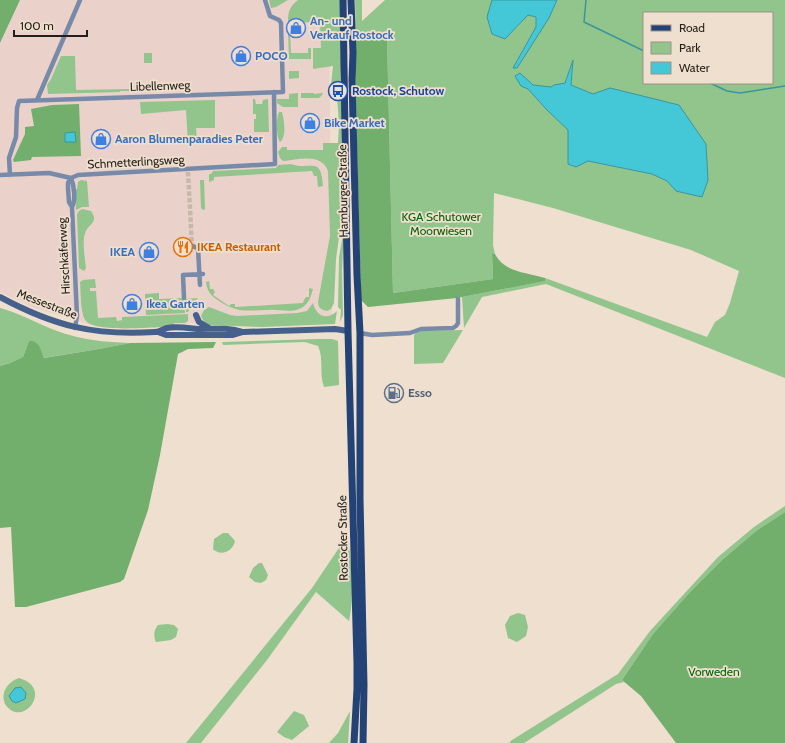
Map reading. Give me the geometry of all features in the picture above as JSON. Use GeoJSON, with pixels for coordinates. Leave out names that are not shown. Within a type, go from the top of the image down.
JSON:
{"type":"FeatureCollection","features":[{"type":"Feature","properties":{"kind":"main road","name":"Hamburger Straße"},"geometry":{"type":"LineString","coordinates":[[343,0],[348,332]]}},
{"type":"Feature","properties":{"kind":"main road","name":"Hamburger Straße"},"geometry":{"type":"LineString","coordinates":[[351,0],[356,237],[360,333]]}},
{"type":"Feature","properties":{"kind":"main road","name":"Messestraße"},"geometry":{"type":"LineString","coordinates":[[0,297],[38,316],[75,328],[109,333],[158,332],[166,335],[233,335],[243,332],[335,330],[348,332]]}},
{"type":"Feature","properties":{"kind":"main road"},"geometry":{"type":"LineString","coordinates":[[196,315],[199,322],[210,329]]}},
{"type":"Feature","properties":{"kind":"main road","name":"Messestraße"},"geometry":{"type":"LineString","coordinates":[[158,332],[166,328],[233,329],[243,332]]}},
{"type":"Feature","properties":{"kind":"main road"},"geometry":{"type":"LineString","coordinates":[[348,332],[360,333]]}},
{"type":"Feature","properties":{"kind":"main road","name":"Rostocker Straße"},"geometry":{"type":"LineString","coordinates":[[348,332],[357,663],[354,743]]}},
{"type":"Feature","properties":{"kind":"main road","name":"Rostocker Straße"},"geometry":{"type":"LineString","coordinates":[[360,333],[360,499],[364,678],[363,743]]}},
{"type":"Feature","properties":{"kind":"street"},"geometry":{"type":"LineString","coordinates":[[37,100],[80,0]]}},
{"type":"Feature","properties":{"kind":"street","name":"Libellenweg"},"geometry":{"type":"LineString","coordinates":[[10,175],[9,158],[16,137],[17,104],[22,101],[283,92],[282,23],[270,16],[266,0]]}},
{"type":"Feature","properties":{"kind":"street","name":"Schmetterlingsweg"},"geometry":{"type":"LineString","coordinates":[[0,175],[48,173],[71,178],[78,175],[275,164],[274,92]]}},
{"type":"Feature","properties":{"kind":"street","name":"Hirschkäferweg"},"geometry":{"type":"LineString","coordinates":[[71,178],[73,182],[74,203],[72,207],[77,316],[75,328]]}},
{"type":"Feature","properties":{"kind":"street"},"geometry":{"type":"LineString","coordinates":[[192,246],[198,248],[201,274],[200,285]]}},
{"type":"Feature","properties":{"kind":"street"},"geometry":{"type":"LineString","coordinates":[[184,298],[183,275],[201,274]]}},
{"type":"Feature","properties":{"kind":"street"},"geometry":{"type":"LineString","coordinates":[[360,333],[372,335],[410,333],[421,329],[453,328],[458,323],[458,299]]}},
{"type":"Feature","properties":{"kind":"shaded area"},"geometry":{"type":"Polygon","coordinates":[[[20,0],[329,0],[332,323],[240,325],[190,323],[177,326],[121,329],[91,325],[32,307],[0,292],[0,43],[20,0]]]}},
{"type":"Feature","properties":{"kind":"green space"},"geometry":{"type":"Polygon","coordinates":[[[0,0],[20,0],[0,43],[0,0]]]}},
{"type":"Feature","properties":{"kind":"green space"},"geometry":{"type":"Polygon","coordinates":[[[269,0],[288,0],[276,7],[271,8],[269,0]]]}},
{"type":"Feature","properties":{"kind":"green space"},"geometry":{"type":"Polygon","coordinates":[[[298,0],[340,0],[340,83],[331,84],[333,66],[313,69],[313,48],[321,48],[320,22],[288,23],[290,10],[298,0]]]}},
{"type":"Feature","properties":{"kind":"green space","name":"KGA Schutower Moorwiesen"},"geometry":{"type":"Polygon","coordinates":[[[355,0],[362,0],[362,21],[385,0],[785,0],[785,378],[546,284],[482,297],[464,328],[462,297],[544,281],[545,278],[707,337],[715,322],[725,315],[739,271],[691,250],[553,208],[494,193],[493,245],[495,254],[492,253],[493,279],[393,293],[387,37],[356,35],[355,0]]]}},
{"type":"Feature","properties":{"kind":"green space"},"geometry":{"type":"Polygon","coordinates":[[[290,31],[291,53],[308,53],[308,48],[311,48],[311,59],[289,59],[288,32],[290,31]]]}},
{"type":"Feature","properties":{"kind":"green space"},"geometry":{"type":"Polygon","coordinates":[[[356,35],[387,37],[393,293],[493,279],[492,253],[495,254],[504,265],[523,273],[545,278],[545,281],[457,298],[368,307],[361,300],[355,69],[356,35]]]}},
{"type":"Feature","properties":{"kind":"green space"},"geometry":{"type":"Polygon","coordinates":[[[144,53],[152,53],[152,63],[144,63],[144,53]]]}},
{"type":"Feature","properties":{"kind":"green space"},"geometry":{"type":"Polygon","coordinates":[[[61,56],[75,56],[76,90],[130,89],[130,91],[48,94],[47,85],[61,56]]]}},
{"type":"Feature","properties":{"kind":"green space"},"geometry":{"type":"Polygon","coordinates":[[[289,71],[299,71],[299,78],[289,79],[289,71]]]}},
{"type":"Feature","properties":{"kind":"green space"},"geometry":{"type":"Polygon","coordinates":[[[298,93],[298,107],[283,107],[277,103],[277,99],[289,99],[289,94],[298,93]]]}},
{"type":"Feature","properties":{"kind":"green space"},"geometry":{"type":"Polygon","coordinates":[[[301,93],[323,94],[319,98],[301,98],[301,93]]]}},
{"type":"Feature","properties":{"kind":"green space"},"geometry":{"type":"Polygon","coordinates":[[[337,97],[340,97],[342,108],[342,216],[336,259],[334,303],[331,309],[327,311],[323,310],[319,306],[318,302],[330,236],[328,171],[325,165],[314,159],[308,158],[283,161],[278,152],[282,147],[287,147],[287,150],[323,150],[323,143],[338,143],[339,124],[337,97]]]}},
{"type":"Feature","properties":{"kind":"green space"},"geometry":{"type":"Polygon","coordinates":[[[253,99],[255,99],[256,104],[262,104],[263,100],[268,99],[269,132],[254,132],[254,119],[256,119],[256,114],[253,114],[253,99]]]}},
{"type":"Feature","properties":{"kind":"green space"},"geometry":{"type":"Polygon","coordinates":[[[215,100],[215,128],[196,128],[197,142],[188,143],[186,110],[141,114],[140,102],[215,100]]]}},
{"type":"Feature","properties":{"kind":"green space"},"geometry":{"type":"Polygon","coordinates":[[[79,104],[81,156],[32,157],[31,160],[14,162],[13,160],[25,134],[25,127],[34,126],[31,109],[52,105],[79,104]]]}},
{"type":"Feature","properties":{"kind":"green space"},"geometry":{"type":"Polygon","coordinates":[[[279,112],[282,112],[284,119],[284,136],[280,142],[277,127],[279,112]]]}},
{"type":"Feature","properties":{"kind":"green space"},"geometry":{"type":"Polygon","coordinates":[[[291,164],[317,167],[322,176],[323,186],[318,187],[317,176],[314,176],[312,171],[214,177],[214,180],[209,182],[209,174],[213,171],[276,168],[278,165],[291,164]]]}},
{"type":"Feature","properties":{"kind":"green space"},"geometry":{"type":"Polygon","coordinates":[[[81,180],[87,181],[89,207],[82,207],[76,210],[75,190],[77,189],[78,182],[81,180]]]}},
{"type":"Feature","properties":{"kind":"green space"},"geometry":{"type":"Polygon","coordinates":[[[200,180],[204,180],[205,209],[203,210],[201,208],[200,180]]]}},
{"type":"Feature","properties":{"kind":"green space"},"geometry":{"type":"Polygon","coordinates":[[[82,209],[91,211],[94,218],[94,221],[85,233],[84,237],[86,268],[84,271],[79,268],[77,214],[82,209]]]}},
{"type":"Feature","properties":{"kind":"green space"},"geometry":{"type":"Polygon","coordinates":[[[344,229],[342,271],[343,315],[340,322],[341,310],[338,307],[339,257],[344,229]]]}},
{"type":"Feature","properties":{"kind":"green space"},"geometry":{"type":"Polygon","coordinates":[[[95,279],[96,288],[90,288],[90,291],[96,291],[98,318],[116,317],[117,321],[122,320],[122,317],[188,314],[188,321],[185,323],[174,323],[174,326],[142,328],[114,328],[92,325],[84,318],[81,303],[80,282],[83,280],[95,279]]]}},
{"type":"Feature","properties":{"kind":"green space"},"geometry":{"type":"Polygon","coordinates":[[[209,281],[210,289],[213,289],[215,292],[213,295],[229,306],[231,304],[235,304],[235,307],[303,303],[306,297],[309,297],[309,288],[313,289],[311,297],[305,305],[299,309],[291,311],[238,310],[232,308],[219,301],[210,293],[206,282],[209,281]]]}},
{"type":"Feature","properties":{"kind":"green space"},"geometry":{"type":"Polygon","coordinates":[[[159,293],[159,299],[184,298],[185,313],[146,315],[145,294],[159,293]]]}},
{"type":"Feature","properties":{"kind":"green space"},"geometry":{"type":"Polygon","coordinates":[[[198,298],[192,304],[188,312],[186,312],[185,299],[198,298]]]}},
{"type":"Feature","properties":{"kind":"green space"},"geometry":{"type":"Polygon","coordinates":[[[313,303],[314,307],[322,316],[329,316],[337,311],[335,324],[262,327],[208,325],[201,316],[204,310],[209,307],[237,316],[297,313],[307,311],[313,303]]]}},
{"type":"Feature","properties":{"kind":"green space"},"geometry":{"type":"Polygon","coordinates":[[[0,308],[75,337],[130,343],[43,358],[41,352],[29,341],[23,357],[0,366],[0,308]]]}},
{"type":"Feature","properties":{"kind":"green space"},"geometry":{"type":"Polygon","coordinates":[[[463,330],[443,363],[414,364],[414,335],[416,333],[421,331],[463,330]]]}},
{"type":"Feature","properties":{"kind":"green space"},"geometry":{"type":"Polygon","coordinates":[[[332,339],[338,341],[339,385],[324,387],[321,356],[318,346],[305,342],[223,345],[222,342],[332,339]]]}},
{"type":"Feature","properties":{"kind":"green space"},"geometry":{"type":"Polygon","coordinates":[[[29,341],[33,341],[38,344],[44,358],[130,343],[216,342],[213,348],[188,349],[178,354],[160,455],[148,510],[124,579],[120,582],[26,607],[15,607],[11,527],[0,528],[0,366],[23,357],[29,341]]]}},
{"type":"Feature","properties":{"kind":"green space"},"geometry":{"type":"Polygon","coordinates":[[[785,506],[785,512],[756,531],[722,560],[690,592],[653,634],[622,680],[624,682],[616,684],[524,743],[509,743],[618,674],[650,631],[718,557],[754,527],[785,506]]]}},
{"type":"Feature","properties":{"kind":"green space","name":"Vorweden"},"geometry":{"type":"Polygon","coordinates":[[[785,512],[785,743],[676,743],[641,696],[622,680],[653,634],[690,592],[722,560],[756,531],[785,512]]]}},
{"type":"Feature","properties":{"kind":"green space"},"geometry":{"type":"Polygon","coordinates":[[[223,533],[228,533],[235,541],[232,548],[226,552],[220,553],[213,549],[214,539],[223,533]]]}},
{"type":"Feature","properties":{"kind":"green space"},"geometry":{"type":"Polygon","coordinates":[[[347,536],[352,578],[352,602],[349,621],[316,592],[267,660],[201,743],[186,743],[312,588],[347,536]]]}},
{"type":"Feature","properties":{"kind":"green space"},"geometry":{"type":"Polygon","coordinates":[[[259,563],[262,563],[268,575],[266,580],[261,583],[255,582],[249,577],[253,568],[259,563]]]}},
{"type":"Feature","properties":{"kind":"green space"},"geometry":{"type":"Polygon","coordinates":[[[518,613],[525,615],[528,627],[526,636],[517,642],[508,638],[505,625],[510,616],[518,613]]]}},
{"type":"Feature","properties":{"kind":"green space"},"geometry":{"type":"Polygon","coordinates":[[[158,625],[174,625],[178,629],[176,637],[171,640],[156,642],[154,635],[158,625]]]}},
{"type":"Feature","properties":{"kind":"green space"},"geometry":{"type":"Polygon","coordinates":[[[19,678],[29,683],[34,690],[35,697],[32,704],[26,710],[19,712],[12,711],[5,704],[4,692],[11,682],[19,678]]]}},
{"type":"Feature","properties":{"kind":"green space"},"geometry":{"type":"Polygon","coordinates":[[[294,711],[304,715],[309,726],[292,740],[277,732],[294,711]]]}},
{"type":"Feature","properties":{"kind":"green space"},"geometry":{"type":"Polygon","coordinates":[[[350,711],[348,743],[329,743],[338,733],[350,711]]]}},
{"type":"Feature","properties":{"kind":"water"},"geometry":{"type":"Polygon","coordinates":[[[492,0],[557,0],[549,18],[517,68],[513,68],[536,27],[536,17],[528,15],[505,39],[492,34],[487,17],[492,0]]]}},
{"type":"Feature","properties":{"kind":"water"},"geometry":{"type":"Polygon","coordinates":[[[573,60],[571,85],[593,94],[610,88],[679,105],[706,144],[708,180],[702,197],[676,191],[667,181],[652,174],[588,161],[576,167],[568,164],[568,130],[528,89],[521,86],[515,76],[520,73],[533,85],[551,87],[565,83],[573,60]]]}},
{"type":"Feature","properties":{"kind":"water"},"geometry":{"type":"Polygon","coordinates":[[[75,132],[76,142],[65,142],[65,133],[75,132]]]}},
{"type":"Feature","properties":{"kind":"water"},"geometry":{"type":"Polygon","coordinates":[[[21,687],[26,693],[25,699],[16,703],[12,701],[9,696],[15,688],[21,687]]]}},
{"type":"Feature","properties":{"kind":"waterway"},"geometry":{"type":"LineString","coordinates":[[586,0],[584,22],[643,51]]}},
{"type":"Feature","properties":{"kind":"waterway"},"geometry":{"type":"LineString","coordinates":[[712,84],[727,91],[740,93],[785,86]]}},
{"type":"Feature","properties":{"kind":"tunnel"},"geometry":{"type":"LineString","coordinates":[[188,172],[192,246]]}},
{"type":"Feature","properties":{"kind":"place","name":"An- und Verkauf Rostock"},"geometry":{"type":"Point","coordinates":[296,28]}},
{"type":"Feature","properties":{"kind":"place","name":"POCO"},"geometry":{"type":"Point","coordinates":[241,56]}},
{"type":"Feature","properties":{"kind":"place","name":"Rostock, Schutow"},"geometry":{"type":"Point","coordinates":[338,91]}},
{"type":"Feature","properties":{"kind":"place","name":"Bike Market"},"geometry":{"type":"Point","coordinates":[310,123]}},
{"type":"Feature","properties":{"kind":"place","name":"Aaron Blumenparadies Peter"},"geometry":{"type":"Point","coordinates":[101,139]}},
{"type":"Feature","properties":{"kind":"place","name":"IKEA Restaurant"},"geometry":{"type":"Point","coordinates":[183,247]}},
{"type":"Feature","properties":{"kind":"place","name":"IKEA"},"geometry":{"type":"Point","coordinates":[149,252]}},
{"type":"Feature","properties":{"kind":"place","name":"Ikea Garten"},"geometry":{"type":"Point","coordinates":[132,304]}},
{"type":"Feature","properties":{"kind":"place","name":"Esso"},"geometry":{"type":"Point","coordinates":[394,393]}}]}
